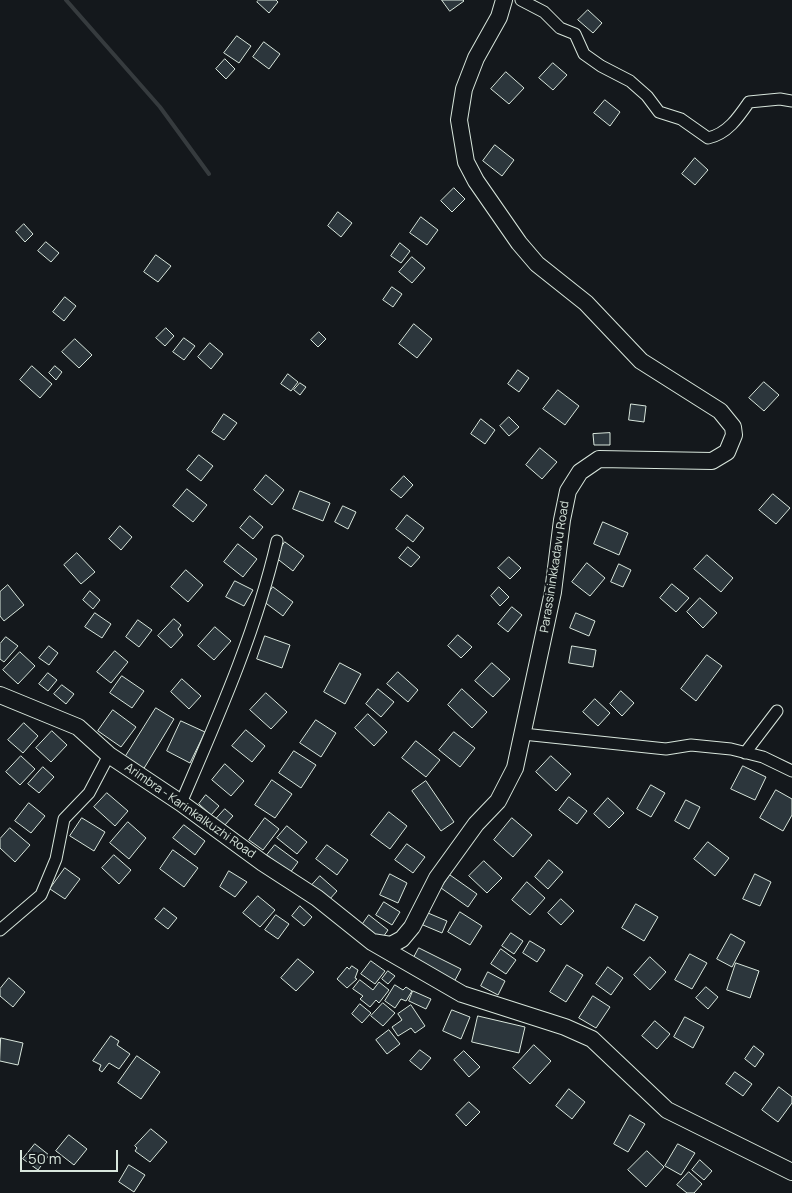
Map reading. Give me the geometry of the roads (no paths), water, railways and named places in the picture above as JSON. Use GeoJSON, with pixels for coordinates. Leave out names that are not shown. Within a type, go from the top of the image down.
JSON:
{"type":"FeatureCollection","features":[{"type":"Feature","properties":{"kind":"main road","name":"Parassininkkadavu Road"},"geometry":{"type":"LineString","coordinates":[[372,942],[391,945],[406,935],[449,859],[498,801],[515,768],[553,592],[566,498],[568,491],[580,472],[599,459],[712,461],[727,452],[734,435],[733,426],[720,411],[641,360],[586,303],[537,264],[519,244],[476,181],[466,162],[459,120],[464,90],[476,58],[500,17],[504,0]]}},
{"type":"Feature","properties":{"kind":"main road","name":"Arimbra - Karinkalkuzhi Road"},"geometry":{"type":"LineString","coordinates":[[0,695],[78,727],[109,755],[181,803],[263,863],[317,898],[372,942],[462,994],[565,1027],[592,1039],[667,1110],[792,1172]]}},
{"type":"Feature","properties":{"kind":"street"},"geometry":{"type":"LineString","coordinates":[[521,0],[544,12],[560,28],[574,34],[584,54],[601,66],[630,81],[647,96],[659,112],[681,119],[708,138],[720,136],[736,121],[749,102],[780,99],[792,101]]}},
{"type":"Feature","properties":{"kind":"street"},"geometry":{"type":"LineString","coordinates":[[181,803],[236,675],[269,576],[277,541]]}},
{"type":"Feature","properties":{"kind":"street"},"geometry":{"type":"LineString","coordinates":[[745,753],[776,711]]}},
{"type":"Feature","properties":{"kind":"street"},"geometry":{"type":"LineString","coordinates":[[523,734],[666,749],[691,745],[731,748],[763,757],[792,771]]}},
{"type":"Feature","properties":{"kind":"street"},"geometry":{"type":"LineString","coordinates":[[0,930],[42,894],[56,859],[64,819],[88,793],[109,755]]}},
{"type":"Feature","properties":{"kind":"waterway"},"geometry":{"type":"LineString","coordinates":[[66,0],[160,107],[209,174]]}}]}
